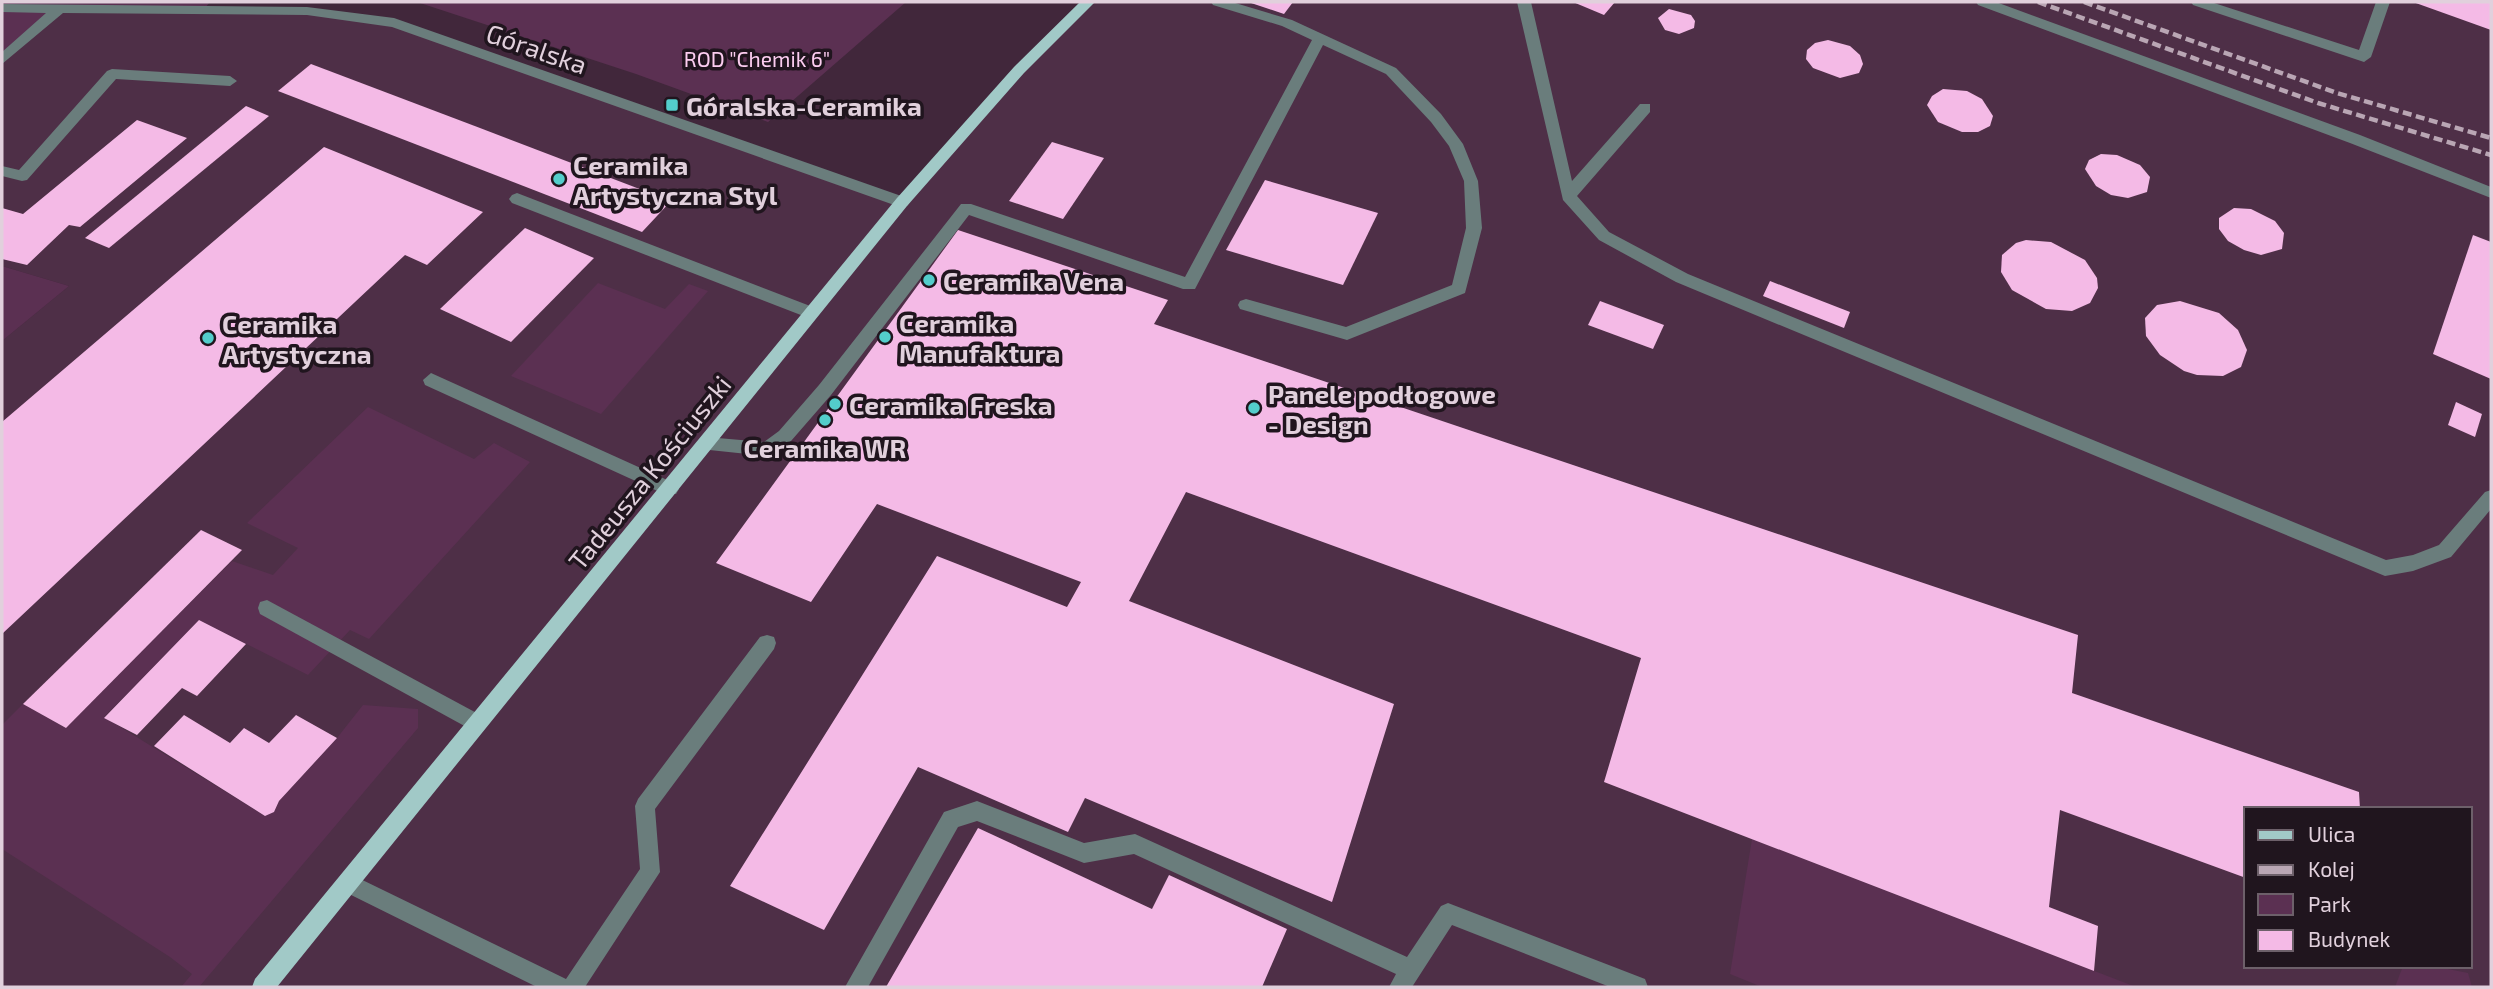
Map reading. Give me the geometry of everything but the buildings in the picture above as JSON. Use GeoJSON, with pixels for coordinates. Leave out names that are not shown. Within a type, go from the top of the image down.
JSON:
{"type":"FeatureCollection","features":[{"type":"Feature","properties":{"kind":"main road","name":"Tadeusza Kościuszki"},"geometry":{"type":"LineString","coordinates":[[263,987],[902,202],[1002,89],[1088,2]]}},
{"type":"Feature","properties":{"kind":"street"},"geometry":{"type":"LineString","coordinates":[[1218,2],[1321,37],[1391,71],[1436,118],[1456,144],[1471,181],[1474,228],[1459,289],[1347,334],[1246,305]]}},
{"type":"Feature","properties":{"kind":"street"},"geometry":{"type":"LineString","coordinates":[[1524,2],[1568,196],[1604,236],[1682,278],[2385,569],[2413,563],[2445,551],[2491,497]]}},
{"type":"Feature","properties":{"kind":"street"},"geometry":{"type":"LineString","coordinates":[[1983,2],[2355,139],[2491,193]]}},
{"type":"Feature","properties":{"kind":"street"},"geometry":{"type":"LineString","coordinates":[[2197,2],[2364,57],[2383,2]]}},
{"type":"Feature","properties":{"kind":"street","name":"Góralska"},"geometry":{"type":"LineString","coordinates":[[2,8],[307,11],[394,23],[902,202]]}},
{"type":"Feature","properties":{"kind":"street"},"geometry":{"type":"LineString","coordinates":[[2,59],[60,8]]}},
{"type":"Feature","properties":{"kind":"street"},"geometry":{"type":"LineString","coordinates":[[706,444],[767,449],[785,436],[825,390],[966,208],[1189,285],[1321,37]]}},
{"type":"Feature","properties":{"kind":"street"},"geometry":{"type":"LineString","coordinates":[[2,171],[22,176],[112,74],[230,81]]}},
{"type":"Feature","properties":{"kind":"street"},"geometry":{"type":"LineString","coordinates":[[1568,196],[1645,108]]}},
{"type":"Feature","properties":{"kind":"street"},"geometry":{"type":"LineString","coordinates":[[517,199],[812,313]]}},
{"type":"Feature","properties":{"kind":"street"},"geometry":{"type":"LineString","coordinates":[[430,380],[670,489]]}},
{"type":"Feature","properties":{"kind":"street"},"geometry":{"type":"LineString","coordinates":[[267,608],[477,723]]}},
{"type":"Feature","properties":{"kind":"street"},"geometry":{"type":"LineString","coordinates":[[573,987],[650,872],[645,806],[767,643]]}},
{"type":"Feature","properties":{"kind":"street"},"geometry":{"type":"LineString","coordinates":[[856,987],[951,820],[977,811],[1084,853],[1135,844],[1406,979],[1448,913],[1637,987]]}},
{"type":"Feature","properties":{"kind":"street"},"geometry":{"type":"LineString","coordinates":[[348,883],[560,987]]}},
{"type":"Feature","properties":{"kind":"shaded area"},"geometry":{"type":"Polygon","coordinates":[[[1088,2],[2491,2],[2491,987],[2,987],[2,341],[69,286],[2,266],[2,59],[60,8],[307,11],[393,23],[901,202],[1019,70],[1088,2]]]}},
{"type":"Feature","properties":{"kind":"green space"},"geometry":{"type":"Polygon","coordinates":[[[2,2],[210,2],[204,9],[60,8],[2,58],[2,2]]]}},
{"type":"Feature","properties":{"kind":"green space","name":"ROD \"Chemik 6\""},"geometry":{"type":"Polygon","coordinates":[[[417,2],[906,2],[768,122],[636,74],[417,2]]]}},
{"type":"Feature","properties":{"kind":"green space"},"geometry":{"type":"Polygon","coordinates":[[[2,266],[69,286],[2,341],[2,266]]]}},
{"type":"Feature","properties":{"kind":"green space"},"geometry":{"type":"Polygon","coordinates":[[[598,283],[665,309],[689,284],[708,291],[601,414],[511,376],[598,283]]]}},
{"type":"Feature","properties":{"kind":"green space"},"geometry":{"type":"Polygon","coordinates":[[[368,407],[474,459],[494,443],[530,462],[369,639],[350,630],[308,675],[199,620],[104,717],[265,816],[274,812],[279,801],[337,738],[363,705],[418,709],[418,728],[199,987],[181,987],[192,974],[170,957],[2,849],[2,725],[23,704],[66,728],[232,561],[273,575],[298,548],[247,523],[368,407]]]}},
{"type":"Feature","properties":{"kind":"green space"},"geometry":{"type":"Polygon","coordinates":[[[1752,839],[2136,987],[1762,987],[1730,974],[1752,839]]]}},
{"type":"Feature","properties":{"kind":"green space"},"geometry":{"type":"Polygon","coordinates":[[[2402,968],[2443,968],[2468,973],[2472,987],[2395,987],[2402,968]]]}},
{"type":"Feature","properties":{"kind":"railway"},"geometry":{"type":"LineString","coordinates":[[2038,2],[2318,103],[2491,155]]}},
{"type":"Feature","properties":{"kind":"railway"},"geometry":{"type":"LineString","coordinates":[[2084,2],[2337,93],[2491,138]]}},
{"type":"Feature","properties":{"kind":"place","name":"Góralska-Ceramika"},"geometry":{"type":"Point","coordinates":[672,105]}},
{"type":"Feature","properties":{"kind":"place","name":"Ceramika Artystyczna Styl"},"geometry":{"type":"Point","coordinates":[559,179]}},
{"type":"Feature","properties":{"kind":"place","name":"Ceramika Vena"},"geometry":{"type":"Point","coordinates":[929,280]}},
{"type":"Feature","properties":{"kind":"place","name":"Ceramika Manufaktura"},"geometry":{"type":"Point","coordinates":[885,337]}},
{"type":"Feature","properties":{"kind":"place","name":"Ceramika Artystyczna"},"geometry":{"type":"Point","coordinates":[208,338]}},
{"type":"Feature","properties":{"kind":"place","name":"Ceramika Freska"},"geometry":{"type":"Point","coordinates":[835,404]}},
{"type":"Feature","properties":{"kind":"place","name":"Panele podłogowe - Design"},"geometry":{"type":"Point","coordinates":[1254,408]}},
{"type":"Feature","properties":{"kind":"place","name":"Ceramika WR"},"geometry":{"type":"Point","coordinates":[825,420]}}]}
